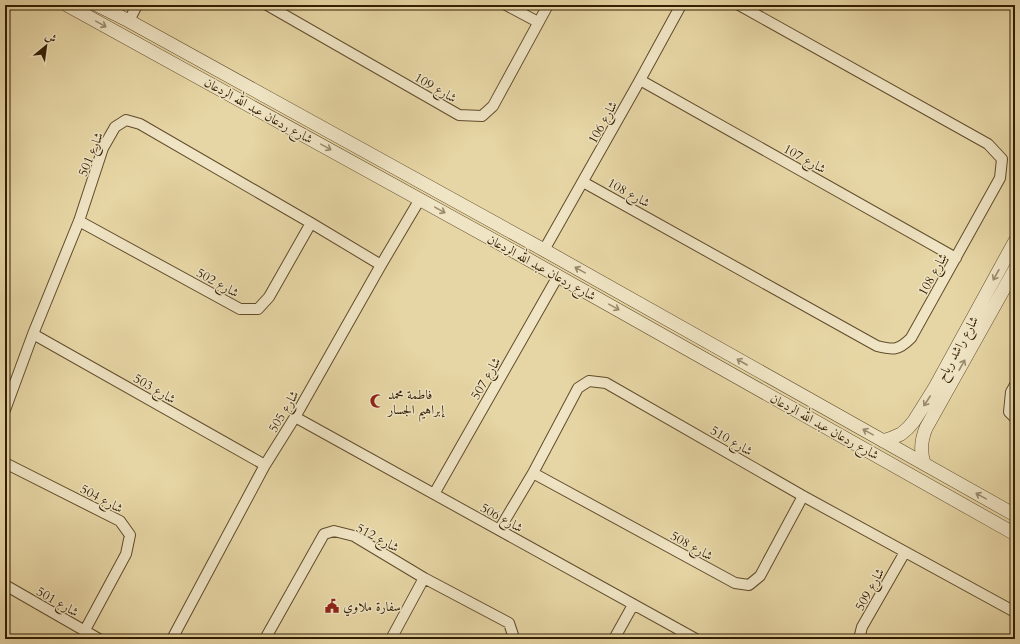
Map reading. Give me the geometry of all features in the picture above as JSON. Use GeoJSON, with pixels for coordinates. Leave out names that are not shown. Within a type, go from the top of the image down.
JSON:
{"type":"FeatureCollection","features":[{"type":"Feature","properties":{"kind":"street","name":"شارع ردعان عبد الله الردعان"},"geometry":{"type":"LineString","coordinates":[[67,5],[296,130],[558,276],[1015,534]]}},
{"type":"Feature","properties":{"kind":"street","name":"شارع ردعان عبد الله الردعان"},"geometry":{"type":"LineString","coordinates":[[96,5],[129,21],[544,250],[1015,515]]}},
{"type":"Feature","properties":{"kind":"street"},"geometry":{"type":"LineString","coordinates":[[129,21],[137,5]]}},
{"type":"Feature","properties":{"kind":"street","name":"شارع 109"},"geometry":{"type":"LineString","coordinates":[[267,5],[459,115],[482,116],[493,106],[548,5]]}},
{"type":"Feature","properties":{"kind":"street"},"geometry":{"type":"LineString","coordinates":[[506,5],[538,22]]}},
{"type":"Feature","properties":{"kind":"street","name":"شارع 106"},"geometry":{"type":"LineString","coordinates":[[544,250],[681,5]]}},
{"type":"Feature","properties":{"kind":"street","name":"شارع 108"},"geometry":{"type":"LineString","coordinates":[[583,182],[877,346],[894,349],[906,344],[911,338],[1000,178],[1002,159],[988,144],[739,5]]}},
{"type":"Feature","properties":{"kind":"street","name":"شارع 107"},"geometry":{"type":"LineString","coordinates":[[640,80],[956,258]]}},
{"type":"Feature","properties":{"kind":"street"},"geometry":{"type":"LineString","coordinates":[[296,130],[303,118]]}},
{"type":"Feature","properties":{"kind":"street","name":"شارع 501"},"geometry":{"type":"LineString","coordinates":[[5,410],[33,334],[79,221],[103,148],[115,127],[126,120],[140,124],[381,265]]}},
{"type":"Feature","properties":{"kind":"street","name":"شارع 505"},"geometry":{"type":"LineString","coordinates":[[172,639],[265,465],[295,417],[420,199]]}},
{"type":"Feature","properties":{"kind":"street","name":"شارع 502"},"geometry":{"type":"LineString","coordinates":[[79,221],[240,309],[258,309],[269,297],[311,223]]}},
{"type":"Feature","properties":{"kind":"street","name":"شارع راشد رباح"},"geometry":{"type":"LineString","coordinates":[[883,441],[901,434],[914,421],[934,389],[1015,241]]}},
{"type":"Feature","properties":{"kind":"street","name":"شارع راشد رباح"},"geometry":{"type":"LineString","coordinates":[[924,463],[921,449],[926,428],[1015,269]]}},
{"type":"Feature","properties":{"kind":"street","name":"شارع 507"},"geometry":{"type":"LineString","coordinates":[[434,494],[558,276]]}},
{"type":"Feature","properties":{"kind":"street"},"geometry":{"type":"LineString","coordinates":[[672,340],[680,326]]}},
{"type":"Feature","properties":{"kind":"street","name":"شارع 503"},"geometry":{"type":"LineString","coordinates":[[33,334],[265,465]]}},
{"type":"Feature","properties":{"kind":"street"},"geometry":{"type":"LineString","coordinates":[[754,386],[761,373]]}},
{"type":"Feature","properties":{"kind":"street","name":"شارع 510"},"geometry":{"type":"LineString","coordinates":[[499,530],[533,473],[578,388],[589,381],[606,383],[803,496],[1015,612]]}},
{"type":"Feature","properties":{"kind":"street"},"geometry":{"type":"LineString","coordinates":[[1015,385],[1011,392],[1009,412],[1015,418]]}},
{"type":"Feature","properties":{"kind":"street","name":"شارع 506"},"geometry":{"type":"LineString","coordinates":[[295,417],[696,639]]}},
{"type":"Feature","properties":{"kind":"street"},"geometry":{"type":"LineString","coordinates":[[914,421],[926,428]]}},
{"type":"Feature","properties":{"kind":"street","name":"شارع 504"},"geometry":{"type":"LineString","coordinates":[[5,463],[120,521],[130,535],[126,554],[84,630]]}},
{"type":"Feature","properties":{"kind":"street","name":"شارع 508"},"geometry":{"type":"LineString","coordinates":[[533,473],[735,583],[750,585],[760,576],[803,496]]}},
{"type":"Feature","properties":{"kind":"street","name":"شارع 512"},"geometry":{"type":"LineString","coordinates":[[265,639],[324,534],[334,531],[354,536],[424,578],[509,623],[513,639]]}},
{"type":"Feature","properties":{"kind":"street","name":"شارع 509"},"geometry":{"type":"LineString","coordinates":[[859,639],[862,628],[905,552]]}},
{"type":"Feature","properties":{"kind":"street"},"geometry":{"type":"LineString","coordinates":[[391,639],[424,578]]}},
{"type":"Feature","properties":{"kind":"street","name":"شارع 501"},"geometry":{"type":"LineString","coordinates":[[5,585],[99,639]]}},
{"type":"Feature","properties":{"kind":"street"},"geometry":{"type":"LineString","coordinates":[[614,639],[634,605]]}},
{"type":"Feature","properties":{"kind":"place","name":"فاطمة محمد إبراهيم الجسار"},"geometry":{"type":"Point","coordinates":[377,401]}},
{"type":"Feature","properties":{"kind":"place","name":"سفارة ملاوي"},"geometry":{"type":"Point","coordinates":[332,606]}}]}
